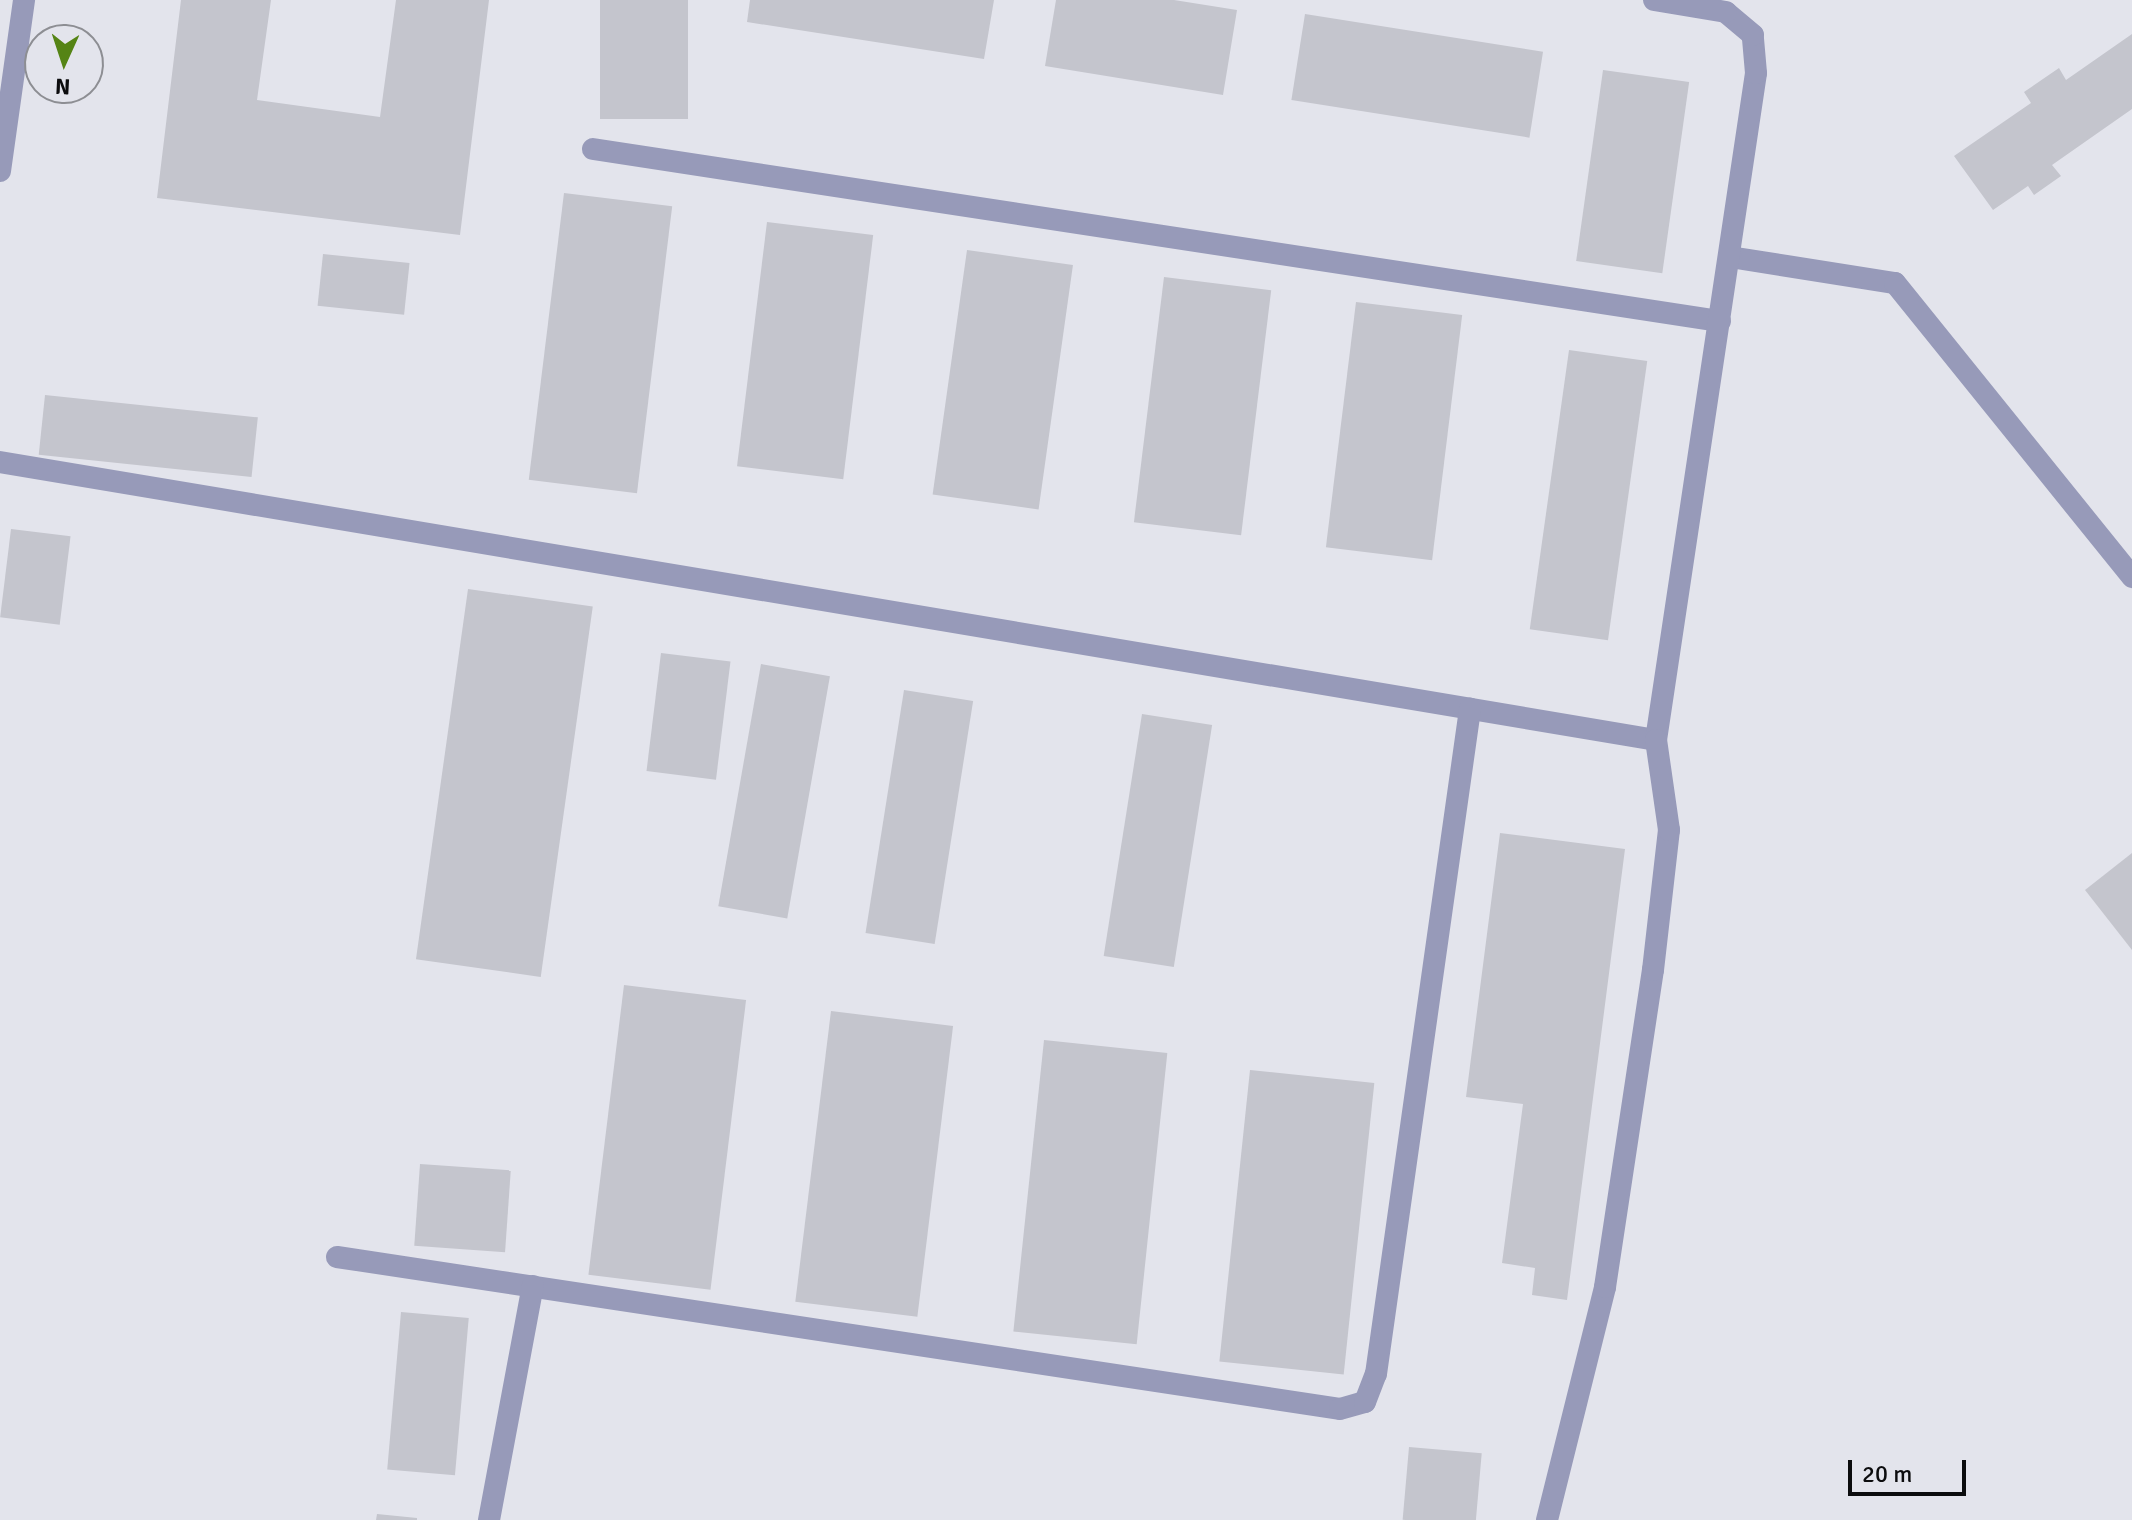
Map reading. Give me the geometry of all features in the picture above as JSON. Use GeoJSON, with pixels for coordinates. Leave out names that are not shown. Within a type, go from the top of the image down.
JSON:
{"type":"FeatureCollection","features":[{"type":"Feature","properties":{"kind":"lane"},"geometry":{"type":"LineString","coordinates":[[0,171],[7,55],[24,0]]}},
{"type":"Feature","properties":{"kind":"lane"},"geometry":{"type":"LineString","coordinates":[[1547,1520],[1605,1287],[1653,970],[1669,830],[1656,740],[1756,73],[1753,35],[1726,12],[1654,0]]}},
{"type":"Feature","properties":{"kind":"lane"},"geometry":{"type":"LineString","coordinates":[[593,149],[1720,321]]}},
{"type":"Feature","properties":{"kind":"lane"},"geometry":{"type":"LineString","coordinates":[[1730,257],[1895,283],[2132,577]]}},
{"type":"Feature","properties":{"kind":"lane"},"geometry":{"type":"LineString","coordinates":[[0,462],[1656,740]]}},
{"type":"Feature","properties":{"kind":"lane"},"geometry":{"type":"LineString","coordinates":[[337,1257],[1340,1409],[1365,1402],[1376,1374],[1470,709]]}},
{"type":"Feature","properties":{"kind":"lane"},"geometry":{"type":"LineString","coordinates":[[489,1520],[533,1286]]}},
{"type":"Feature","properties":{"kind":"building"},"geometry":{"type":"Polygon","coordinates":[[[181,0],[271,0],[257,100],[380,117],[396,0],[489,0],[460,235],[157,198],[181,0]]]}},
{"type":"Feature","properties":{"kind":"building"},"geometry":{"type":"Polygon","coordinates":[[[600,0],[688,0],[688,119],[600,119],[600,0]]]}},
{"type":"Feature","properties":{"kind":"building"},"geometry":{"type":"Polygon","coordinates":[[[750,0],[994,0],[984,59],[747,22],[750,0]]]}},
{"type":"Feature","properties":{"kind":"building"},"geometry":{"type":"Polygon","coordinates":[[[1056,0],[1174,0],[1237,10],[1223,95],[1045,66],[1056,0]]]}},
{"type":"Feature","properties":{"kind":"building"},"geometry":{"type":"Polygon","coordinates":[[[1305,14],[1543,52],[1529,138],[1291,100],[1305,14]]]}},
{"type":"Feature","properties":{"kind":"building"},"geometry":{"type":"Polygon","coordinates":[[[2132,34],[2132,109],[2052,165],[2061,176],[2034,195],[2028,186],[1993,210],[1954,156],[2031,103],[2024,92],[2059,68],[2066,80],[2132,34]]]}},
{"type":"Feature","properties":{"kind":"building"},"geometry":{"type":"Polygon","coordinates":[[[1603,70],[1689,82],[1662,273],[1576,261],[1603,70]]]}},
{"type":"Feature","properties":{"kind":"building"},"geometry":{"type":"Polygon","coordinates":[[[564,193],[672,206],[637,493],[529,480],[564,193]]]}},
{"type":"Feature","properties":{"kind":"building"},"geometry":{"type":"Polygon","coordinates":[[[767,222],[873,235],[843,479],[737,466],[767,222]]]}},
{"type":"Feature","properties":{"kind":"building"},"geometry":{"type":"Polygon","coordinates":[[[967,250],[1073,265],[1039,509],[933,495],[967,250]]]}},
{"type":"Feature","properties":{"kind":"building"},"geometry":{"type":"Polygon","coordinates":[[[323,254],[410,263],[404,315],[318,306],[323,254]]]}},
{"type":"Feature","properties":{"kind":"building"},"geometry":{"type":"Polygon","coordinates":[[[1164,277],[1271,290],[1241,535],[1134,522],[1164,277]]]}},
{"type":"Feature","properties":{"kind":"building"},"geometry":{"type":"Polygon","coordinates":[[[1356,302],[1462,315],[1432,560],[1326,547],[1356,302]]]}},
{"type":"Feature","properties":{"kind":"building"},"geometry":{"type":"Polygon","coordinates":[[[1569,350],[1647,361],[1608,640],[1530,629],[1569,350]]]}},
{"type":"Feature","properties":{"kind":"building"},"geometry":{"type":"Polygon","coordinates":[[[45,395],[258,417],[252,477],[39,455],[45,395]]]}},
{"type":"Feature","properties":{"kind":"building"},"geometry":{"type":"Polygon","coordinates":[[[11,529],[71,536],[60,625],[0,617],[11,529]]]}},
{"type":"Feature","properties":{"kind":"building"},"geometry":{"type":"Polygon","coordinates":[[[468,589],[593,607],[541,977],[416,959],[468,589]]]}},
{"type":"Feature","properties":{"kind":"building"},"geometry":{"type":"Polygon","coordinates":[[[661,653],[730,662],[716,780],[646,771],[661,653]]]}},
{"type":"Feature","properties":{"kind":"building"},"geometry":{"type":"Polygon","coordinates":[[[761,664],[830,676],[787,918],[718,906],[761,664]]]}},
{"type":"Feature","properties":{"kind":"building"},"geometry":{"type":"Polygon","coordinates":[[[904,690],[973,701],[935,944],[866,933],[904,690]]]}},
{"type":"Feature","properties":{"kind":"building"},"geometry":{"type":"Polygon","coordinates":[[[1142,714],[1212,725],[1174,967],[1104,956],[1142,714]]]}},
{"type":"Feature","properties":{"kind":"building"},"geometry":{"type":"Polygon","coordinates":[[[1500,833],[1625,849],[1567,1300],[1532,1295],[1535,1268],[1502,1263],[1523,1104],[1466,1097],[1500,833]]]}},
{"type":"Feature","properties":{"kind":"building"},"geometry":{"type":"Polygon","coordinates":[[[2132,853],[2132,950],[2085,890],[2132,853]]]}},
{"type":"Feature","properties":{"kind":"building"},"geometry":{"type":"Polygon","coordinates":[[[624,985],[746,1000],[710,1290],[588,1275],[624,985]]]}},
{"type":"Feature","properties":{"kind":"building"},"geometry":{"type":"Polygon","coordinates":[[[831,1011],[953,1026],[917,1317],[795,1302],[831,1011]]]}},
{"type":"Feature","properties":{"kind":"building"},"geometry":{"type":"Polygon","coordinates":[[[1044,1040],[1167,1053],[1137,1344],[1013,1331],[1044,1040]]]}},
{"type":"Feature","properties":{"kind":"building"},"geometry":{"type":"Polygon","coordinates":[[[1250,1070],[1374,1083],[1344,1374],[1219,1361],[1250,1070]]]}},
{"type":"Feature","properties":{"kind":"building"},"geometry":{"type":"Polygon","coordinates":[[[420,1164],[511,1170],[505,1252],[414,1246],[420,1164]]]}},
{"type":"Feature","properties":{"kind":"building"},"geometry":{"type":"Polygon","coordinates":[[[401,1312],[469,1318],[455,1475],[387,1469],[401,1312]]]}},
{"type":"Feature","properties":{"kind":"building"},"geometry":{"type":"Polygon","coordinates":[[[1409,1447],[1482,1453],[1476,1520],[1403,1520],[1409,1447]]]}},
{"type":"Feature","properties":{"kind":"building"},"geometry":{"type":"Polygon","coordinates":[[[377,1514],[417,1518],[417,1520],[376,1520],[377,1514]]]}}]}
